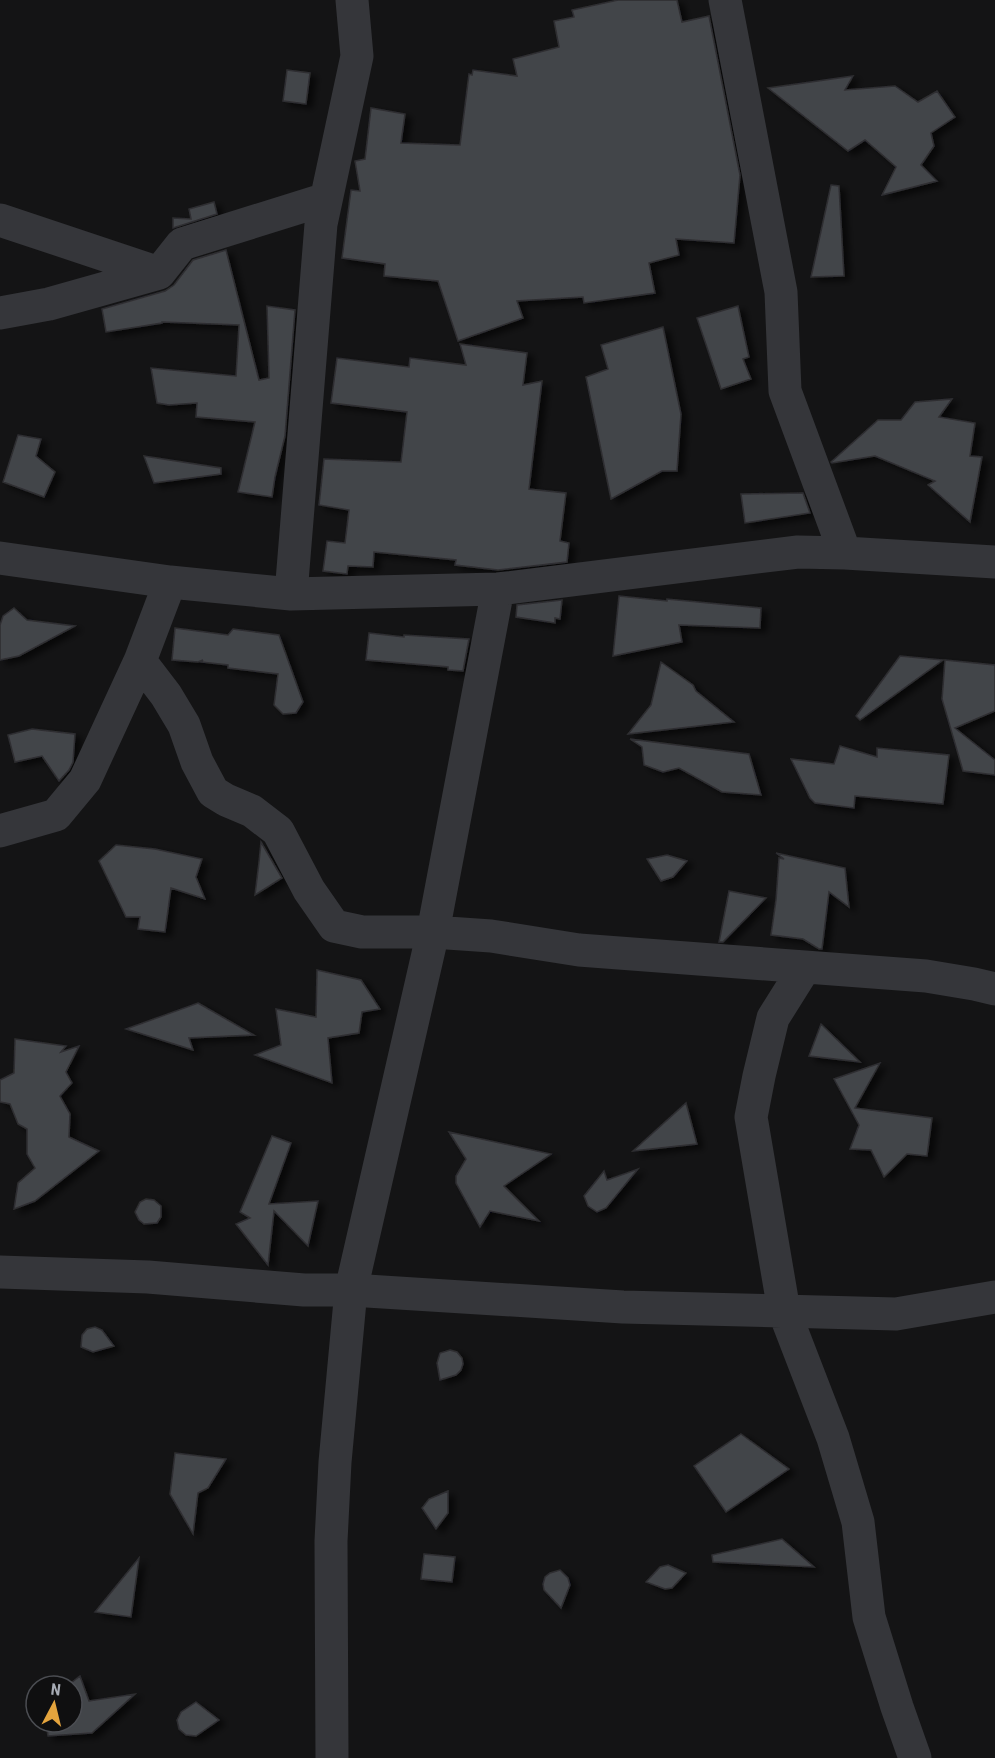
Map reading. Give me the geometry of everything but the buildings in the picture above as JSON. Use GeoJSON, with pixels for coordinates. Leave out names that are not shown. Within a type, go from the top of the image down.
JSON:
{"type":"FeatureCollection","features":[{"type":"Feature","properties":{"kind":"street"},"geometry":{"type":"LineString","coordinates":[[291,594],[321,224],[357,56],[352,0]]}},
{"type":"Feature","properties":{"kind":"street"},"geometry":{"type":"LineString","coordinates":[[725,0],[781,292],[785,391],[845,553]]}},
{"type":"Feature","properties":{"kind":"street"},"geometry":{"type":"LineString","coordinates":[[0,313],[49,304],[159,273],[182,244],[326,198]]}},
{"type":"Feature","properties":{"kind":"street"},"geometry":{"type":"LineString","coordinates":[[0,220],[159,273]]}},
{"type":"Feature","properties":{"kind":"street"},"geometry":{"type":"LineString","coordinates":[[0,558],[170,582],[291,594],[498,589],[798,552],[995,562]]}},
{"type":"Feature","properties":{"kind":"street"},"geometry":{"type":"LineString","coordinates":[[0,831],[56,815],[86,780],[140,661],[170,582]]}},
{"type":"Feature","properties":{"kind":"street"},"geometry":{"type":"LineString","coordinates":[[332,1758],[331,1541],[335,1462],[351,1290],[433,932],[498,589]]}},
{"type":"Feature","properties":{"kind":"street"},"geometry":{"type":"LineString","coordinates":[[140,661],[166,695],[184,724],[197,762],[213,792],[252,811],[278,831],[309,890],[334,926],[362,932],[433,932],[491,936],[579,950],[926,976],[995,989]]}},
{"type":"Feature","properties":{"kind":"street"},"geometry":{"type":"LineString","coordinates":[[805,967],[774,1018],[759,1076],[752,1117],[784,1311],[833,1438],[858,1522],[869,1617],[915,1758]]}},
{"type":"Feature","properties":{"kind":"street"},"geometry":{"type":"LineString","coordinates":[[0,1272],[148,1277],[304,1290],[351,1290],[623,1307],[896,1314],[995,1297]]}}]}
